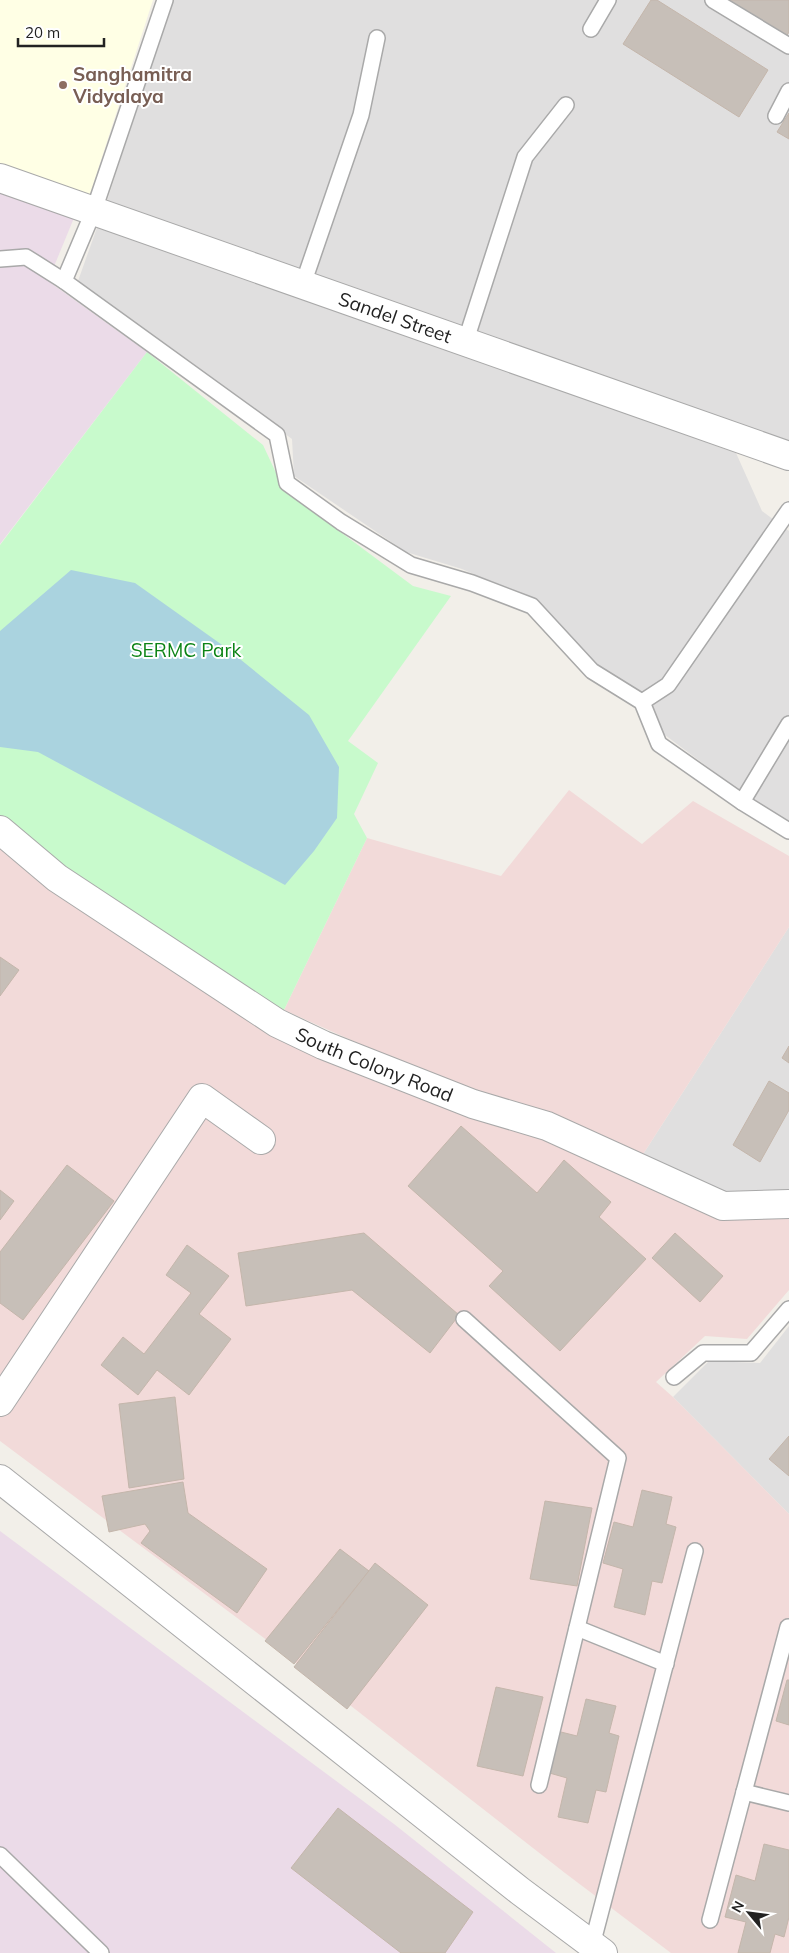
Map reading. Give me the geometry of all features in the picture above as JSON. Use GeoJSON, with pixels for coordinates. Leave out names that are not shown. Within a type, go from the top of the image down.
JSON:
{"type":"FeatureCollection","features":[{"type":"Feature","properties":{"kind":"street","name":"Sandel Street"},"geometry":{"type":"LineString","coordinates":[[0,178],[789,456]]}},
{"type":"Feature","properties":{"kind":"street","name":"South Colony Road"},"geometry":{"type":"LineString","coordinates":[[0,830],[57,878],[277,1023],[323,1044],[473,1104],[547,1126],[723,1206],[789,1204]]}},
{"type":"Feature","properties":{"kind":"street"},"geometry":{"type":"LineString","coordinates":[[0,1402],[202,1098],[261,1140]]}},
{"type":"Feature","properties":{"kind":"street"},"geometry":{"type":"LineString","coordinates":[[0,1479],[597,1949]]}},
{"type":"Feature","properties":{"kind":"lane"},"geometry":{"type":"LineString","coordinates":[[64,281],[94,210],[164,0]]}},
{"type":"Feature","properties":{"kind":"lane"},"geometry":{"type":"LineString","coordinates":[[591,29],[608,0]]}},
{"type":"Feature","properties":{"kind":"lane"},"geometry":{"type":"LineString","coordinates":[[713,0],[789,46]]}},
{"type":"Feature","properties":{"kind":"lane"},"geometry":{"type":"LineString","coordinates":[[302,284],[361,115],[377,38]]}},
{"type":"Feature","properties":{"kind":"lane"},"geometry":{"type":"LineString","coordinates":[[776,116],[789,91]]}},
{"type":"Feature","properties":{"kind":"lane"},"geometry":{"type":"LineString","coordinates":[[465,343],[525,157],[566,105]]}},
{"type":"Feature","properties":{"kind":"lane"},"geometry":{"type":"LineString","coordinates":[[0,259],[26,257],[64,281],[277,434],[287,483],[341,522],[411,565],[472,583],[532,606],[592,671],[642,702],[659,744],[742,802],[789,831]]}},
{"type":"Feature","properties":{"kind":"lane"},"geometry":{"type":"LineString","coordinates":[[642,702],[668,685],[789,510]]}},
{"type":"Feature","properties":{"kind":"lane"},"geometry":{"type":"LineString","coordinates":[[742,802],[789,724]]}},
{"type":"Feature","properties":{"kind":"lane"},"geometry":{"type":"LineString","coordinates":[[674,1377],[703,1352],[751,1353],[789,1309]]}},
{"type":"Feature","properties":{"kind":"lane"},"geometry":{"type":"LineString","coordinates":[[464,1319],[618,1458],[540,1785]]}},
{"type":"Feature","properties":{"kind":"lane"},"geometry":{"type":"LineString","coordinates":[[597,1949],[695,1551]]}},
{"type":"Feature","properties":{"kind":"lane"},"geometry":{"type":"LineString","coordinates":[[710,1920],[788,1627]]}},
{"type":"Feature","properties":{"kind":"lane"},"geometry":{"type":"LineString","coordinates":[[577,1628],[666,1664]]}},
{"type":"Feature","properties":{"kind":"lane"},"geometry":{"type":"LineString","coordinates":[[744,1792],[789,1803]]}},
{"type":"Feature","properties":{"kind":"lane"},"geometry":{"type":"LineString","coordinates":[[0,1855],[101,1953]]}},
{"type":"Feature","properties":{"kind":"shaded area","name":"Sanghamitra Vidyalaya"},"geometry":{"type":"Polygon","coordinates":[[[0,0],[153,0],[89,197],[0,169],[0,0]]]}},
{"type":"Feature","properties":{"kind":"shaded area"},"geometry":{"type":"Polygon","coordinates":[[[172,0],[789,0],[789,441],[493,340],[106,204],[172,0]]]}},
{"type":"Feature","properties":{"kind":"shaded area"},"geometry":{"type":"Polygon","coordinates":[[[0,189],[76,213],[48,281],[147,352],[0,544],[0,189]]]}},
{"type":"Feature","properties":{"kind":"shaded area"},"geometry":{"type":"Polygon","coordinates":[[[99,222],[736,453],[762,511],[789,531],[789,824],[757,804],[661,732],[533,600],[462,569],[406,552],[294,476],[292,439],[78,281],[99,222]]]}},
{"type":"Feature","properties":{"kind":"shaded area"},"geometry":{"type":"Polygon","coordinates":[[[569,790],[642,844],[693,801],[789,856],[789,927],[640,1159],[485,1100],[284,1010],[367,838],[501,876],[569,790]]]}},
{"type":"Feature","properties":{"kind":"shaded area"},"geometry":{"type":"Polygon","coordinates":[[[0,834],[268,1031],[529,1130],[723,1214],[789,1211],[789,1290],[747,1339],[705,1336],[656,1382],[789,1514],[789,1953],[671,1953],[565,1873],[264,1638],[0,1441],[0,834]]]}},
{"type":"Feature","properties":{"kind":"shaded area"},"geometry":{"type":"Polygon","coordinates":[[[789,927],[789,1201],[727,1195],[640,1159],[789,927]]]}},
{"type":"Feature","properties":{"kind":"shaded area"},"geometry":{"type":"Polygon","coordinates":[[[789,1326],[789,1514],[673,1397],[709,1361],[760,1363],[789,1326]]]}},
{"type":"Feature","properties":{"kind":"shaded area"},"geometry":{"type":"Polygon","coordinates":[[[0,1531],[394,1824],[556,1953],[0,1953],[0,1531]]]}},
{"type":"Feature","properties":{"kind":"green space","name":"SERMC Park"},"geometry":{"type":"Polygon","coordinates":[[[147,352],[263,445],[284,490],[413,586],[451,596],[348,741],[378,763],[354,814],[367,838],[282,1014],[65,873],[0,820],[0,545],[147,352]]]}},
{"type":"Feature","properties":{"kind":"water"},"geometry":{"type":"Polygon","coordinates":[[[71,570],[135,583],[225,647],[309,715],[339,767],[337,818],[314,851],[285,885],[38,752],[0,747],[0,631],[71,570]]]}},
{"type":"Feature","properties":{"kind":"building"},"geometry":{"type":"Polygon","coordinates":[[[651,0],[657,0],[768,70],[739,117],[623,44],[651,0]]]}},
{"type":"Feature","properties":{"kind":"building"},"geometry":{"type":"Polygon","coordinates":[[[726,0],[789,0],[789,32],[786,37],[726,0]]]}},
{"type":"Feature","properties":{"kind":"building"},"geometry":{"type":"Polygon","coordinates":[[[789,113],[789,139],[777,132],[789,113]]]}},
{"type":"Feature","properties":{"kind":"building"},"geometry":{"type":"Polygon","coordinates":[[[0,957],[19,970],[0,996],[0,957]]]}},
{"type":"Feature","properties":{"kind":"building"},"geometry":{"type":"Polygon","coordinates":[[[789,1046],[789,1063],[782,1058],[789,1046]]]}},
{"type":"Feature","properties":{"kind":"building"},"geometry":{"type":"Polygon","coordinates":[[[769,1081],[789,1093],[789,1110],[760,1162],[733,1145],[769,1081]]]}},
{"type":"Feature","properties":{"kind":"building"},"geometry":{"type":"Polygon","coordinates":[[[461,1126],[537,1193],[564,1160],[611,1202],[599,1217],[646,1259],[560,1351],[489,1286],[503,1271],[408,1186],[461,1126]]]}},
{"type":"Feature","properties":{"kind":"building"},"geometry":{"type":"Polygon","coordinates":[[[67,1165],[114,1201],[23,1320],[0,1303],[0,1252],[67,1165]]]}},
{"type":"Feature","properties":{"kind":"building"},"geometry":{"type":"Polygon","coordinates":[[[0,1190],[14,1201],[0,1220],[0,1190]]]}},
{"type":"Feature","properties":{"kind":"building"},"geometry":{"type":"Polygon","coordinates":[[[364,1233],[459,1315],[430,1353],[352,1290],[246,1306],[238,1253],[364,1233]]]}},
{"type":"Feature","properties":{"kind":"building"},"geometry":{"type":"Polygon","coordinates":[[[675,1233],[723,1276],[700,1302],[652,1258],[675,1233]]]}},
{"type":"Feature","properties":{"kind":"building"},"geometry":{"type":"Polygon","coordinates":[[[187,1245],[229,1276],[199,1314],[231,1339],[189,1395],[157,1370],[138,1395],[101,1365],[123,1337],[144,1354],[191,1293],[166,1275],[187,1245]]]}},
{"type":"Feature","properties":{"kind":"building"},"geometry":{"type":"Polygon","coordinates":[[[175,1397],[184,1479],[129,1488],[119,1404],[175,1397]]]}},
{"type":"Feature","properties":{"kind":"building"},"geometry":{"type":"Polygon","coordinates":[[[789,1436],[789,1476],[769,1459],[789,1436]]]}},
{"type":"Feature","properties":{"kind":"building"},"geometry":{"type":"Polygon","coordinates":[[[183,1482],[188,1513],[267,1569],[237,1613],[141,1543],[150,1531],[145,1524],[109,1532],[102,1496],[183,1482]]]}},
{"type":"Feature","properties":{"kind":"building"},"geometry":{"type":"Polygon","coordinates":[[[642,1490],[672,1497],[666,1524],[676,1527],[662,1583],[652,1581],[645,1615],[614,1607],[623,1569],[603,1563],[614,1522],[633,1527],[642,1490]]]}},
{"type":"Feature","properties":{"kind":"building"},"geometry":{"type":"Polygon","coordinates":[[[545,1501],[592,1508],[577,1586],[530,1579],[545,1501]]]}},
{"type":"Feature","properties":{"kind":"building"},"geometry":{"type":"Polygon","coordinates":[[[340,1549],[369,1571],[294,1664],[265,1641],[340,1549]]]}},
{"type":"Feature","properties":{"kind":"building"},"geometry":{"type":"Polygon","coordinates":[[[375,1563],[428,1605],[347,1709],[294,1667],[375,1563]]]}},
{"type":"Feature","properties":{"kind":"building"},"geometry":{"type":"Polygon","coordinates":[[[787,1680],[789,1680],[789,1725],[776,1721],[787,1680]]]}},
{"type":"Feature","properties":{"kind":"building"},"geometry":{"type":"Polygon","coordinates":[[[496,1687],[543,1697],[523,1776],[477,1766],[496,1687]]]}},
{"type":"Feature","properties":{"kind":"building"},"geometry":{"type":"Polygon","coordinates":[[[586,1699],[616,1706],[609,1733],[619,1736],[606,1792],[596,1790],[588,1823],[558,1817],[567,1778],[546,1772],[557,1731],[577,1736],[586,1699]]]}},
{"type":"Feature","properties":{"kind":"building"},"geometry":{"type":"Polygon","coordinates":[[[338,1808],[473,1912],[445,1953],[401,1953],[291,1868],[338,1808]]]}},
{"type":"Feature","properties":{"kind":"building"},"geometry":{"type":"Polygon","coordinates":[[[764,1844],[789,1850],[789,1917],[784,1937],[775,1934],[770,1953],[738,1953],[746,1922],[725,1917],[736,1875],[755,1881],[764,1844]]]}},
{"type":"Feature","properties":{"kind":"place","name":"Sanghamitra Vidyalaya"},"geometry":{"type":"Point","coordinates":[63,85]}}]}
